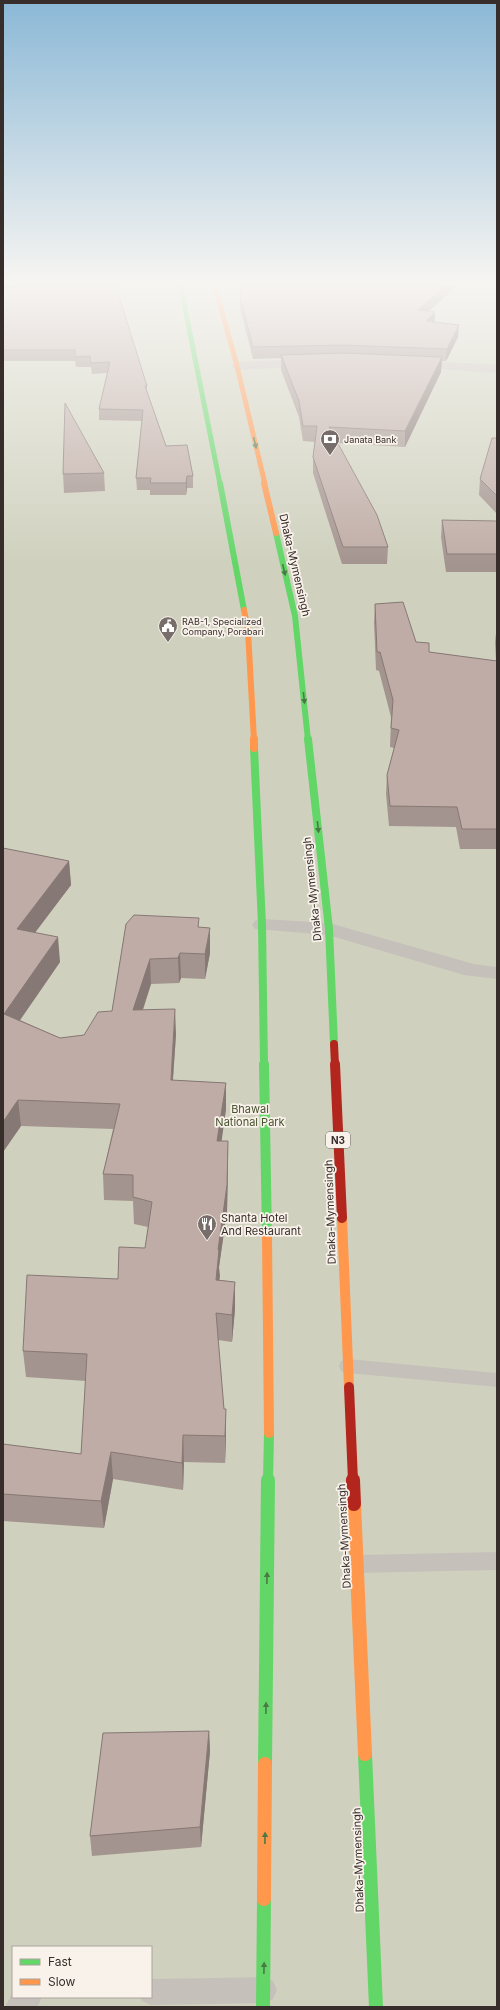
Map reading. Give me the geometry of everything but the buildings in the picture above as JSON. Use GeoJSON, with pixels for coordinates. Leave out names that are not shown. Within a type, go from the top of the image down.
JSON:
{"type":"FeatureCollection","features":[{"type":"Feature","properties":{"kind":"highway"},"geometry":{"type":"LineString","coordinates":[[199,377],[248,631],[262,925],[269,1384],[263,1998]]}},
{"type":"Feature","properties":{"kind":"highway","name":"Dhaka-Mymensingh"},"geometry":{"type":"LineString","coordinates":[[240,377],[295,616],[329,929],[358,1564],[376,2007]]}},
{"type":"Feature","properties":{"kind":"street"},"geometry":{"type":"LineString","coordinates":[[262,925],[329,929],[472,970],[497,973]]}},
{"type":"Feature","properties":{"kind":"lane"},"geometry":{"type":"LineString","coordinates":[[348,1366],[497,1380]]}},
{"type":"Feature","properties":{"kind":"lane"},"geometry":{"type":"LineString","coordinates":[[358,1564],[497,1561]]}},
{"type":"Feature","properties":{"kind":"lane"},"geometry":{"type":"LineString","coordinates":[[152,1992],[263,1998]]}},
{"type":"Feature","properties":{"kind":"lane"},"geometry":{"type":"LineString","coordinates":[[18,2007],[23,1999],[26,1998]]}},
{"type":"Feature","properties":{"kind":"green space","name":"Bhawal National Park"},"geometry":{"type":"Polygon","coordinates":[[[3,377],[497,377],[497,2007],[3,2007],[3,377]]]}},
{"type":"Feature","properties":{"kind":"traffic: fast"},"geometry":{"type":"LineString","coordinates":[[200,377],[244,610]]}},
{"type":"Feature","properties":{"kind":"traffic: fast"},"geometry":{"type":"LineString","coordinates":[[276,533],[295,616],[329,929],[334,1044]]}},
{"type":"Feature","properties":{"kind":"traffic: fast"},"geometry":{"type":"LineString","coordinates":[[254,748],[262,925],[267,1237]]}},
{"type":"Feature","properties":{"kind":"traffic: fast"},"geometry":{"type":"LineString","coordinates":[[265,1764],[269,1433]]}},
{"type":"Feature","properties":{"kind":"traffic: fast"},"geometry":{"type":"LineString","coordinates":[[365,1754],[376,2007]]}},
{"type":"Feature","properties":{"kind":"traffic: fast"},"geometry":{"type":"LineString","coordinates":[[263,2007],[264,1899]]}},
{"type":"Feature","properties":{"kind":"traffic: slow"},"geometry":{"type":"LineString","coordinates":[[240,377],[276,533]]}},
{"type":"Feature","properties":{"kind":"traffic: slow"},"geometry":{"type":"LineString","coordinates":[[244,610],[248,631],[254,748]]}},
{"type":"Feature","properties":{"kind":"traffic: slow"},"geometry":{"type":"LineString","coordinates":[[342,1218],[349,1387]]}},
{"type":"Feature","properties":{"kind":"traffic: slow"},"geometry":{"type":"LineString","coordinates":[[267,1237],[269,1433]]}},
{"type":"Feature","properties":{"kind":"traffic: slow"},"geometry":{"type":"LineString","coordinates":[[354,1504],[365,1754]]}},
{"type":"Feature","properties":{"kind":"traffic: slow"},"geometry":{"type":"LineString","coordinates":[[264,1899],[265,1764]]}},
{"type":"Feature","properties":{"kind":"traffic: jam"},"geometry":{"type":"LineString","coordinates":[[334,1044],[342,1218]]}},
{"type":"Feature","properties":{"kind":"traffic: jam"},"geometry":{"type":"LineString","coordinates":[[349,1387],[354,1504]]}},
{"type":"Feature","properties":{"kind":"place","name":"Janata Bank"},"geometry":{"type":"Point","coordinates":[330,456]}},
{"type":"Feature","properties":{"kind":"place","name":"RAB-1, Specialized Company, Porabari"},"geometry":{"type":"Point","coordinates":[168,643]}},
{"type":"Feature","properties":{"kind":"place","name":"Shanta Hotel And Restaurant"},"geometry":{"type":"Point","coordinates":[207,1241]}}]}
